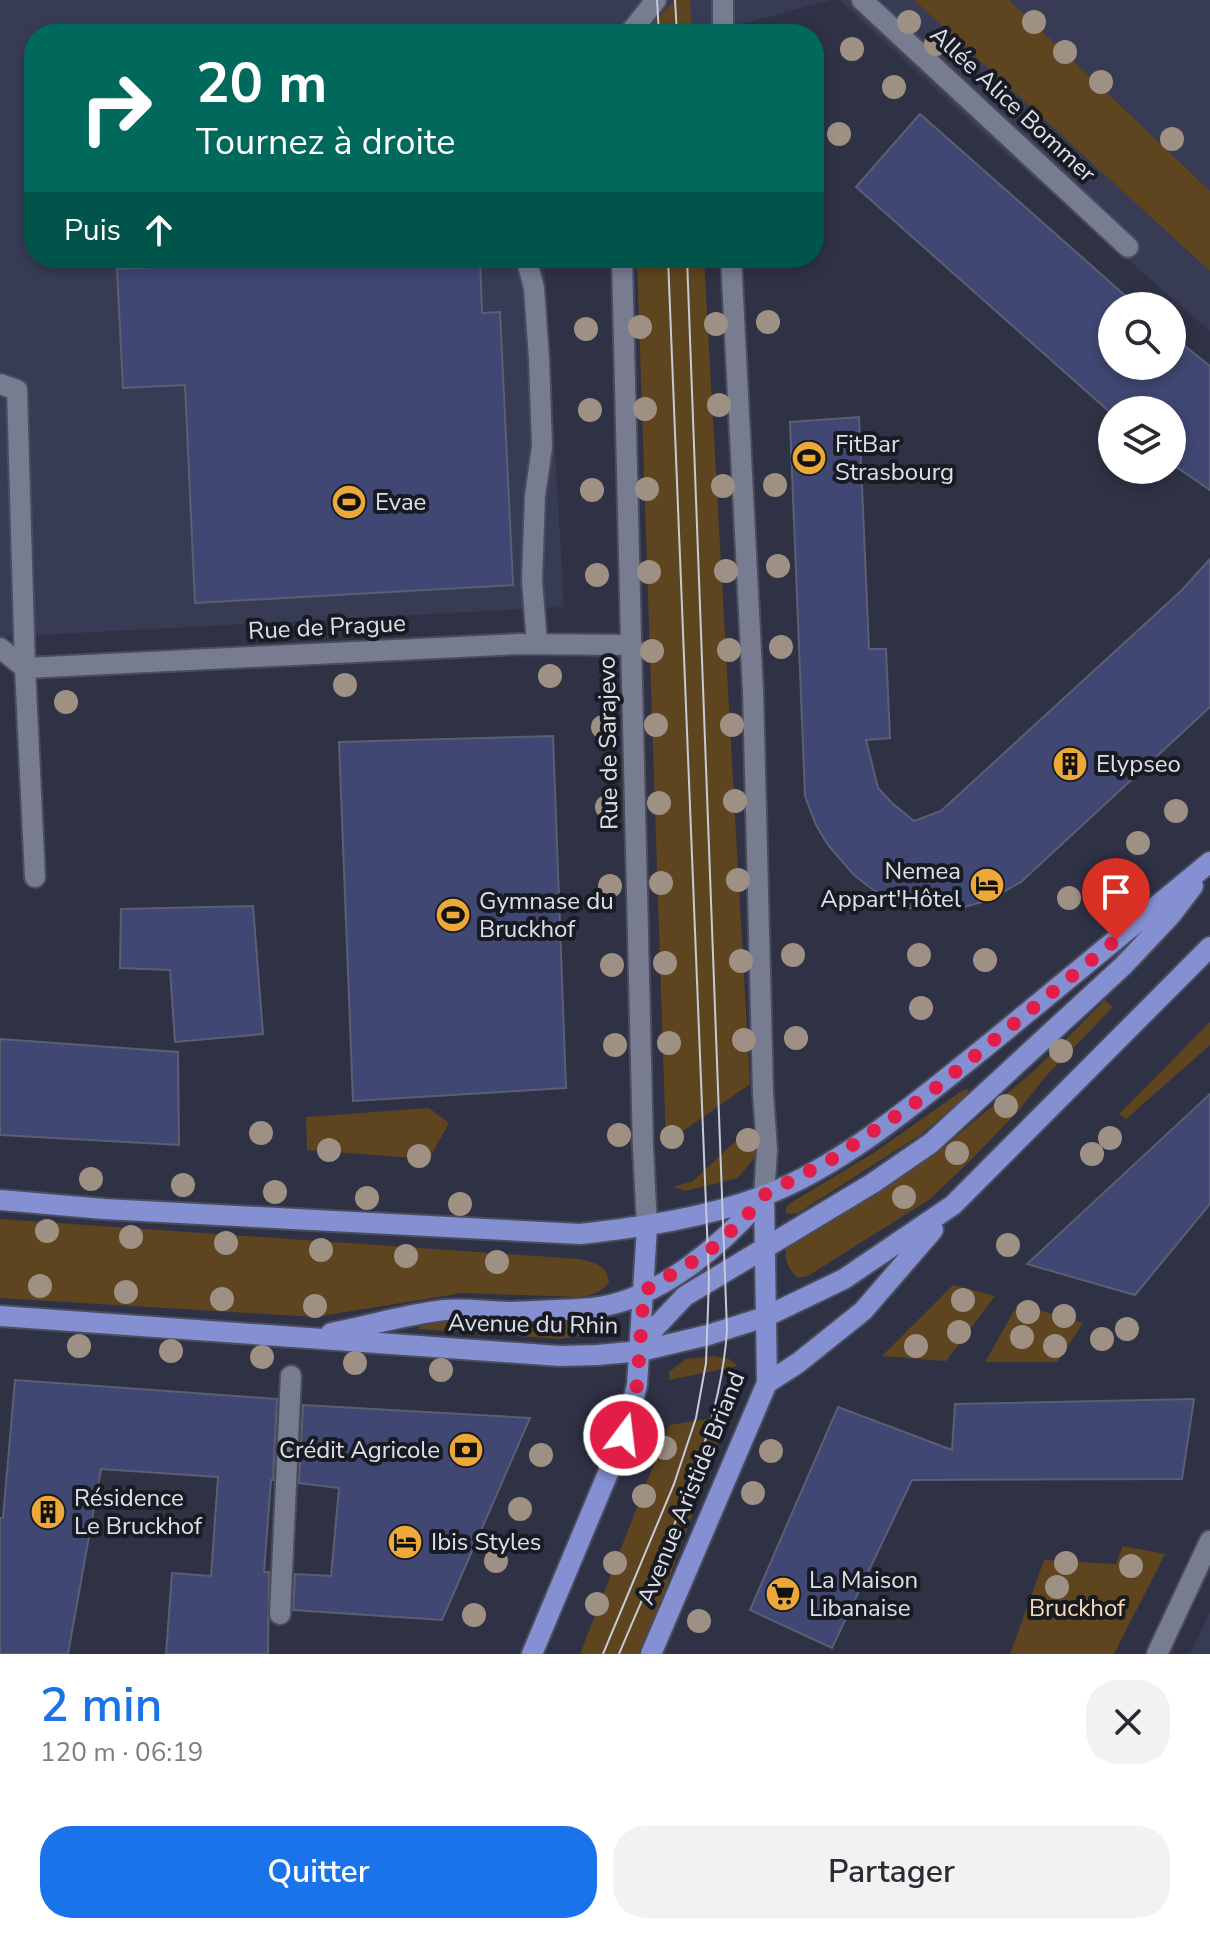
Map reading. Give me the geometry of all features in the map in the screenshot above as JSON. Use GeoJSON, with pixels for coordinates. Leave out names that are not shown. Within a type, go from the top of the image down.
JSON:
{"type":"FeatureCollection","features":[{"type":"Feature","properties":{"kind":"main road"},"geometry":{"type":"LineString","coordinates":[[0,1200],[120,1210],[569,1234],[647,1227],[705,1214],[764,1195],[832,1159],[927,1095],[1210,863]]}},
{"type":"Feature","properties":{"kind":"main road"},"geometry":{"type":"LineString","coordinates":[[641,1351],[652,1331],[685,1296],[873,1183],[931,1143],[1123,966],[1171,915],[1210,863]]}},
{"type":"Feature","properties":{"kind":"main road","name":"Avenue du Rhin"},"geometry":{"type":"LineString","coordinates":[[0,1316],[535,1355],[641,1351],[708,1335],[765,1317],[844,1279],[922,1229],[953,1205],[1210,947]]}},
{"type":"Feature","properties":{"kind":"main road"},"geometry":{"type":"LineString","coordinates":[[303,1339],[446,1310],[511,1312],[594,1308],[644,1291],[707,1253],[744,1219],[764,1195]]}},
{"type":"Feature","properties":{"kind":"main road","name":"Avenue Aristide Briand"},"geometry":{"type":"LineString","coordinates":[[651,1654],[767,1383],[764,1195]]}},
{"type":"Feature","properties":{"kind":"main road"},"geometry":{"type":"LineString","coordinates":[[767,1383],[798,1363],[863,1311],[953,1205]]}},
{"type":"Feature","properties":{"kind":"main road"},"geometry":{"type":"LineString","coordinates":[[532,1654],[624,1435],[637,1385],[641,1351],[647,1227]]}},
{"type":"Feature","properties":{"kind":"street"},"geometry":{"type":"LineString","coordinates":[[637,24],[656,0]]}},
{"type":"Feature","properties":{"kind":"street"},"geometry":{"type":"LineString","coordinates":[[723,0],[723,24]]}},
{"type":"Feature","properties":{"kind":"street","name":"Allée Alice Bommer"},"geometry":{"type":"LineString","coordinates":[[862,0],[1128,247]]}},
{"type":"Feature","properties":{"kind":"street"},"geometry":{"type":"LineString","coordinates":[[528,268],[535,302],[542,447],[535,496],[532,580],[537,644]]}},
{"type":"Feature","properties":{"kind":"street","name":"Rue de Sarajevo"},"geometry":{"type":"LineString","coordinates":[[622,268],[647,1227]]}},
{"type":"Feature","properties":{"kind":"street"},"geometry":{"type":"LineString","coordinates":[[732,268],[753,691],[767,1150],[764,1195]]}},
{"type":"Feature","properties":{"kind":"street"},"geometry":{"type":"LineString","coordinates":[[0,384],[17,390],[35,877]]}},
{"type":"Feature","properties":{"kind":"street","name":"Rue de Prague"},"geometry":{"type":"LineString","coordinates":[[25,668],[537,644],[632,645]]}},
{"type":"Feature","properties":{"kind":"street"},"geometry":{"type":"LineString","coordinates":[[0,648],[25,668]]}},
{"type":"Feature","properties":{"kind":"street"},"geometry":{"type":"LineString","coordinates":[[280,1614],[291,1376]]}},
{"type":"Feature","properties":{"kind":"street"},"geometry":{"type":"LineString","coordinates":[[1157,1654],[1210,1541]]}},
{"type":"Feature","properties":{"kind":"shaded area"},"geometry":{"type":"Polygon","coordinates":[[[0,0],[832,0],[741,24],[24,24],[24,268],[545,268],[564,607],[0,637],[0,0]]]}},
{"type":"Feature","properties":{"kind":"shaded area"},"geometry":{"type":"Polygon","coordinates":[[[839,0],[1210,0],[1210,331],[1186,310],[1186,292],[1165,292],[977,128],[839,0]]]}},
{"type":"Feature","properties":{"kind":"shaded area"},"geometry":{"type":"Polygon","coordinates":[[[1210,1612],[1210,1654],[1190,1654],[1210,1612]]]}},
{"type":"Feature","properties":{"kind":"green space"},"geometry":{"type":"Polygon","coordinates":[[[675,0],[690,0],[691,24],[652,24],[675,0]]]}},
{"type":"Feature","properties":{"kind":"green space"},"geometry":{"type":"Polygon","coordinates":[[[914,0],[1009,0],[1210,191],[1210,271],[914,0]]]}},
{"type":"Feature","properties":{"kind":"green space"},"geometry":{"type":"Polygon","coordinates":[[[637,268],[705,268],[750,1084],[666,1143],[637,268]]]}},
{"type":"Feature","properties":{"kind":"green space"},"geometry":{"type":"Polygon","coordinates":[[[1105,1000],[1113,1007],[1046,1076],[1019,1110],[930,1199],[808,1276],[798,1278],[795,1275],[787,1261],[786,1249],[938,1152],[1036,1069],[1105,1000]]]}},
{"type":"Feature","properties":{"kind":"green space"},"geometry":{"type":"Polygon","coordinates":[[[1210,1022],[1210,1045],[1126,1119],[1119,1114],[1210,1022]]]}},
{"type":"Feature","properties":{"kind":"green space"},"geometry":{"type":"Polygon","coordinates":[[[968,1089],[968,1095],[920,1135],[798,1213],[787,1214],[785,1210],[789,1204],[875,1152],[968,1089]]]}},
{"type":"Feature","properties":{"kind":"green space"},"geometry":{"type":"Polygon","coordinates":[[[429,1108],[449,1123],[429,1159],[307,1150],[306,1117],[429,1108]]]}},
{"type":"Feature","properties":{"kind":"green space"},"geometry":{"type":"Polygon","coordinates":[[[750,1134],[755,1136],[756,1156],[738,1178],[685,1191],[673,1187],[693,1181],[739,1138],[750,1134]]]}},
{"type":"Feature","properties":{"kind":"green space"},"geometry":{"type":"Polygon","coordinates":[[[0,1219],[579,1259],[602,1268],[609,1282],[595,1293],[578,1297],[462,1293],[315,1317],[0,1298],[0,1219]]]}},
{"type":"Feature","properties":{"kind":"green space"},"geometry":{"type":"Polygon","coordinates":[[[953,1285],[995,1296],[946,1361],[882,1356],[953,1285]]]}},
{"type":"Feature","properties":{"kind":"green space"},"geometry":{"type":"Polygon","coordinates":[[[1018,1304],[1083,1323],[1057,1362],[985,1362],[1018,1304]]]}},
{"type":"Feature","properties":{"kind":"green space"},"geometry":{"type":"Polygon","coordinates":[[[464,1318],[555,1322],[599,1318],[609,1323],[599,1333],[560,1339],[418,1329],[422,1324],[464,1318]]]}},
{"type":"Feature","properties":{"kind":"green space"},"geometry":{"type":"Polygon","coordinates":[[[714,1356],[729,1359],[738,1366],[669,1380],[669,1372],[686,1359],[714,1356]]]}},
{"type":"Feature","properties":{"kind":"green space"},"geometry":{"type":"Polygon","coordinates":[[[728,1416],[642,1654],[580,1654],[669,1425],[728,1416]]]}},
{"type":"Feature","properties":{"kind":"green space","name":"Bruckhof"},"geometry":{"type":"Polygon","coordinates":[[[1123,1546],[1165,1554],[1114,1654],[1010,1654],[1044,1560],[1116,1564],[1123,1546]]]}},
{"type":"Feature","properties":{"kind":"building"},"geometry":{"type":"Polygon","coordinates":[[[920,114],[1121,292],[1098,292],[1098,380],[1186,380],[1186,347],[1210,366],[1210,490],[1186,474],[1186,396],[1098,396],[1098,402],[856,187],[920,114]]]}},
{"type":"Feature","properties":{"kind":"building","name":"Evae"},"geometry":{"type":"Polygon","coordinates":[[[480,268],[482,313],[500,312],[513,585],[195,603],[185,385],[123,388],[117,269],[480,268]]]}},
{"type":"Feature","properties":{"kind":"building"},"geometry":{"type":"Polygon","coordinates":[[[859,417],[869,649],[886,649],[890,738],[866,740],[878,788],[914,821],[941,811],[1182,590],[1210,559],[1210,707],[1021,882],[989,900],[961,908],[904,908],[872,889],[854,875],[828,845],[805,796],[790,422],[859,417]]]}},
{"type":"Feature","properties":{"kind":"building","name":"Gymnase du Bruckhof"},"geometry":{"type":"Polygon","coordinates":[[[553,736],[566,1088],[353,1101],[339,742],[553,736]]]}},
{"type":"Feature","properties":{"kind":"building"},"geometry":{"type":"Polygon","coordinates":[[[253,906],[263,1034],[175,1042],[170,970],[120,968],[121,909],[253,906]]]}},
{"type":"Feature","properties":{"kind":"building"},"geometry":{"type":"Polygon","coordinates":[[[0,1039],[178,1052],[179,1145],[0,1135],[0,1039]]]}},
{"type":"Feature","properties":{"kind":"building"},"geometry":{"type":"Polygon","coordinates":[[[1210,1094],[1210,1204],[1135,1295],[1027,1264],[1210,1094]]]}},
{"type":"Feature","properties":{"kind":"building","name":"Résidence Le Bruckhof"},"geometry":{"type":"Polygon","coordinates":[[[15,1380],[277,1399],[264,1572],[269,1572],[268,1654],[166,1654],[172,1573],[211,1576],[218,1477],[101,1469],[68,1654],[0,1654],[0,1518],[3,1518],[15,1380]]]}},
{"type":"Feature","properties":{"kind":"building"},"geometry":{"type":"Polygon","coordinates":[[[1194,1399],[1182,1479],[912,1480],[832,1648],[750,1610],[838,1407],[952,1450],[955,1404],[1194,1399]]]}},
{"type":"Feature","properties":{"kind":"building","name":"Ibis Styles"},"geometry":{"type":"Polygon","coordinates":[[[303,1405],[530,1418],[442,1620],[293,1610],[295,1574],[331,1576],[339,1488],[299,1483],[303,1405]]]}},
{"type":"Feature","properties":{"kind":"tram line"},"geometry":{"type":"LineString","coordinates":[[657,0],[658,24]]}},
{"type":"Feature","properties":{"kind":"tram line"},"geometry":{"type":"LineString","coordinates":[[675,0],[676,24]]}},
{"type":"Feature","properties":{"kind":"tram line"},"geometry":{"type":"LineString","coordinates":[[603,1654],[674,1484],[696,1418],[706,1363],[709,1280],[668,268]]}},
{"type":"Feature","properties":{"kind":"tram line"},"geometry":{"type":"LineString","coordinates":[[619,1654],[670,1536],[701,1454],[722,1372],[727,1330],[687,268]]}},
{"type":"Feature","properties":{"kind":"place","name":"FitBar Strasbourg"},"geometry":{"type":"Point","coordinates":[809,458]}},
{"type":"Feature","properties":{"kind":"place","name":"Evae"},"geometry":{"type":"Point","coordinates":[349,502]}},
{"type":"Feature","properties":{"kind":"place","name":"Elypseo"},"geometry":{"type":"Point","coordinates":[1070,764]}},
{"type":"Feature","properties":{"kind":"place","name":"Nemea Appart'Hôtel"},"geometry":{"type":"Point","coordinates":[987,885]}},
{"type":"Feature","properties":{"kind":"place","name":"Gymnase du Bruckhof"},"geometry":{"type":"Point","coordinates":[453,915]}},
{"type":"Feature","properties":{"kind":"place","name":"Crédit Agricole"},"geometry":{"type":"Point","coordinates":[466,1450]}},
{"type":"Feature","properties":{"kind":"place","name":"Résidence Le Bruckhof"},"geometry":{"type":"Point","coordinates":[48,1512]}},
{"type":"Feature","properties":{"kind":"place","name":"Ibis Styles"},"geometry":{"type":"Point","coordinates":[405,1542]}},
{"type":"Feature","properties":{"kind":"place","name":"La Maison Libanaise"},"geometry":{"type":"Point","coordinates":[783,1594]}},
{"type":"Feature","properties":{"kind":"route"},"geometry":{"type":"LineString","coordinates":[[624,1435],[637,1385],[644,1291],[674,1275],[725,1239],[764,1195],[852,1147],[927,1095],[1116,940]]}}]}
